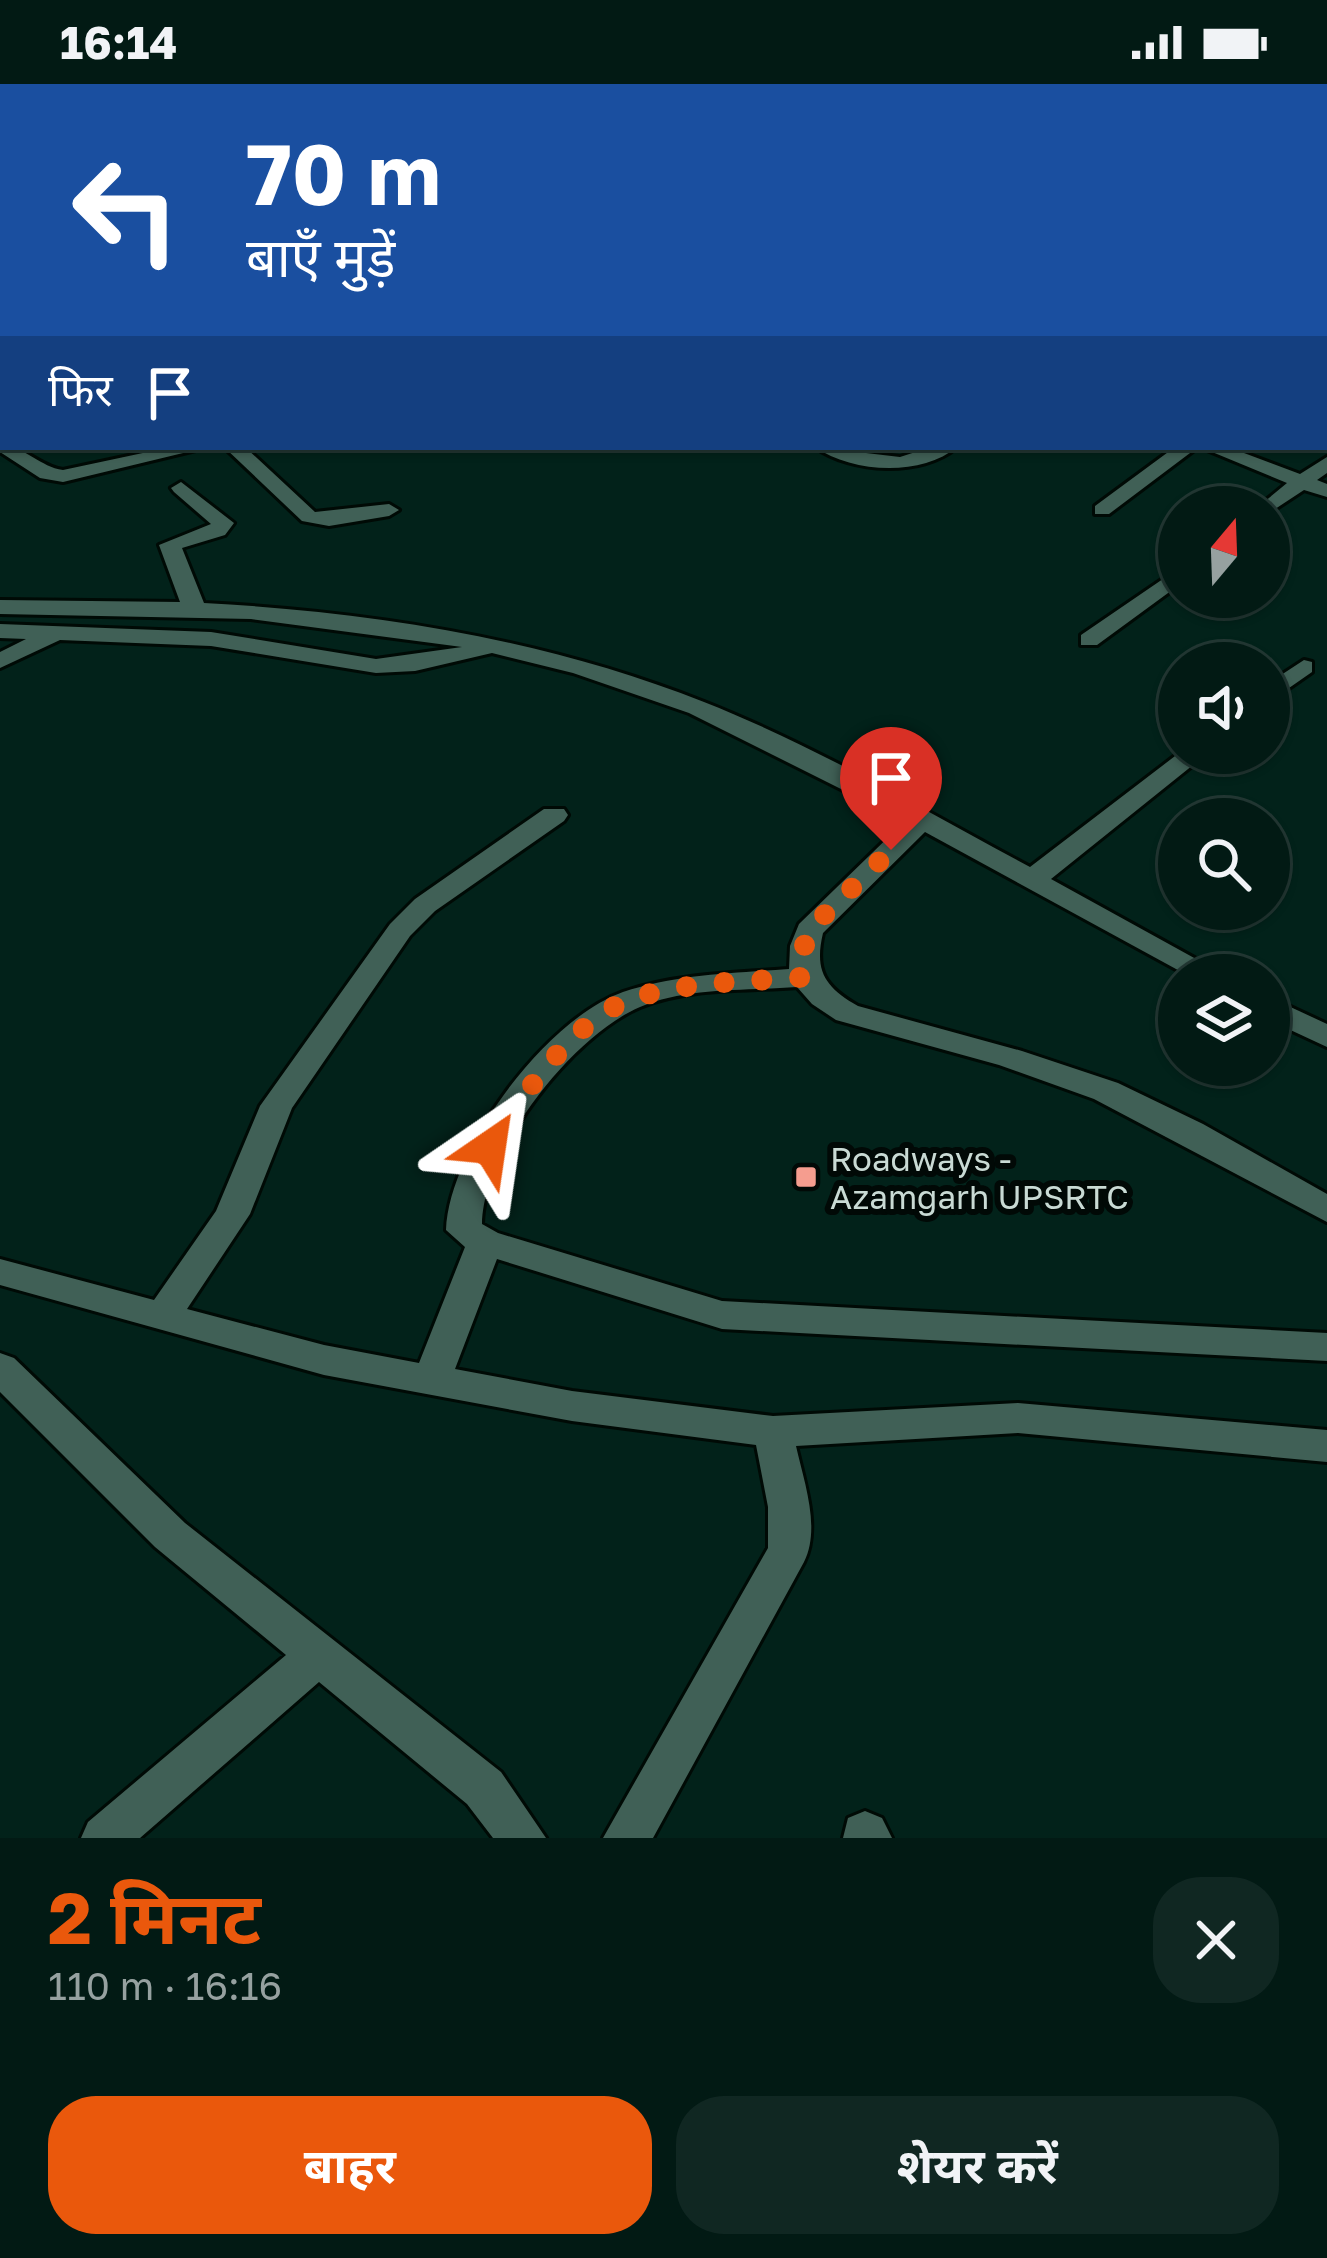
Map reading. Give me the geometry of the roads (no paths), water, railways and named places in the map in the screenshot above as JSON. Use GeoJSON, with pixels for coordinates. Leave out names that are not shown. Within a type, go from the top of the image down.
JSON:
{"type":"FeatureCollection","features":[{"type":"Feature","properties":{"kind":"street"},"geometry":{"type":"LineString","coordinates":[[11,450],[47,474],[63,476],[184,450]]}},
{"type":"Feature","properties":{"kind":"street"},"geometry":{"type":"LineString","coordinates":[[237,450],[309,517],[329,520],[389,510]]}},
{"type":"Feature","properties":{"kind":"street"},"geometry":{"type":"LineString","coordinates":[[836,450],[895,465],[921,461],[941,450]]}},
{"type":"Feature","properties":{"kind":"street"},"geometry":{"type":"LineString","coordinates":[[1102,510],[1184,450]]}},
{"type":"Feature","properties":{"kind":"street"},"geometry":{"type":"LineString","coordinates":[[1219,450],[1303,478],[1327,491]]}},
{"type":"Feature","properties":{"kind":"street"},"geometry":{"type":"LineString","coordinates":[[1290,489],[1327,463]]}},
{"type":"Feature","properties":{"kind":"street"},"geometry":{"type":"LineString","coordinates":[[181,488],[223,523],[217,530],[170,545],[194,608]]}},
{"type":"Feature","properties":{"kind":"street"},"geometry":{"type":"LineString","coordinates":[[1089,640],[1158,590]]}},
{"type":"Feature","properties":{"kind":"street"},"geometry":{"type":"LineString","coordinates":[[0,607],[194,608],[306,617],[503,646],[660,693],[749,729],[1171,954]]}},
{"type":"Feature","properties":{"kind":"street"},"geometry":{"type":"LineString","coordinates":[[0,631],[211,639],[376,666],[416,664],[503,646]]}},
{"type":"Feature","properties":{"kind":"street"},"geometry":{"type":"LineString","coordinates":[[0,661],[61,632]]}},
{"type":"Feature","properties":{"kind":"street"},"geometry":{"type":"LineString","coordinates":[[1290,678],[1304,667]]}},
{"type":"Feature","properties":{"kind":"street"},"geometry":{"type":"LineString","coordinates":[[1032,880],[1168,774]]}},
{"type":"Feature","properties":{"kind":"street"},"geometry":{"type":"LineString","coordinates":[[160,1319],[232,1214],[276,1106],[400,930],[425,905],[554,815]]}},
{"type":"Feature","properties":{"kind":"street"},"geometry":{"type":"LineString","coordinates":[[922,820],[809,930],[802,954],[805,977],[819,998],[847,1013],[1060,1074],[1165,1117],[1327,1210]]}},
{"type":"Feature","properties":{"kind":"street"},"geometry":{"type":"LineString","coordinates":[[805,977],[654,994],[629,1000],[593,1022],[528,1087],[471,1177],[460,1210],[464,1230],[485,1242],[722,1315],[1327,1346]]}},
{"type":"Feature","properties":{"kind":"street"},"geometry":{"type":"LineString","coordinates":[[1290,1017],[1327,1037]]}},
{"type":"Feature","properties":{"kind":"street"},"geometry":{"type":"LineString","coordinates":[[432,1379],[485,1242]]}},
{"type":"Feature","properties":{"kind":"street"},"geometry":{"type":"LineString","coordinates":[[0,1272],[324,1360],[572,1406],[773,1432],[1018,1418],[1327,1446]]}},
{"type":"Feature","properties":{"kind":"street"},"geometry":{"type":"LineString","coordinates":[[0,1368],[170,1534],[484,1789],[522,1838]]}},
{"type":"Feature","properties":{"kind":"street"},"geometry":{"type":"LineString","coordinates":[[627,1838],[789,1550],[789,1507],[773,1432]]}},
{"type":"Feature","properties":{"kind":"street"},"geometry":{"type":"LineString","coordinates":[[105,1838],[319,1654]]}},
{"type":"Feature","properties":{"kind":"place","name":"Roadways - Azamgarh UPSRTC"},"geometry":{"type":"Point","coordinates":[806,1177]}}]}
